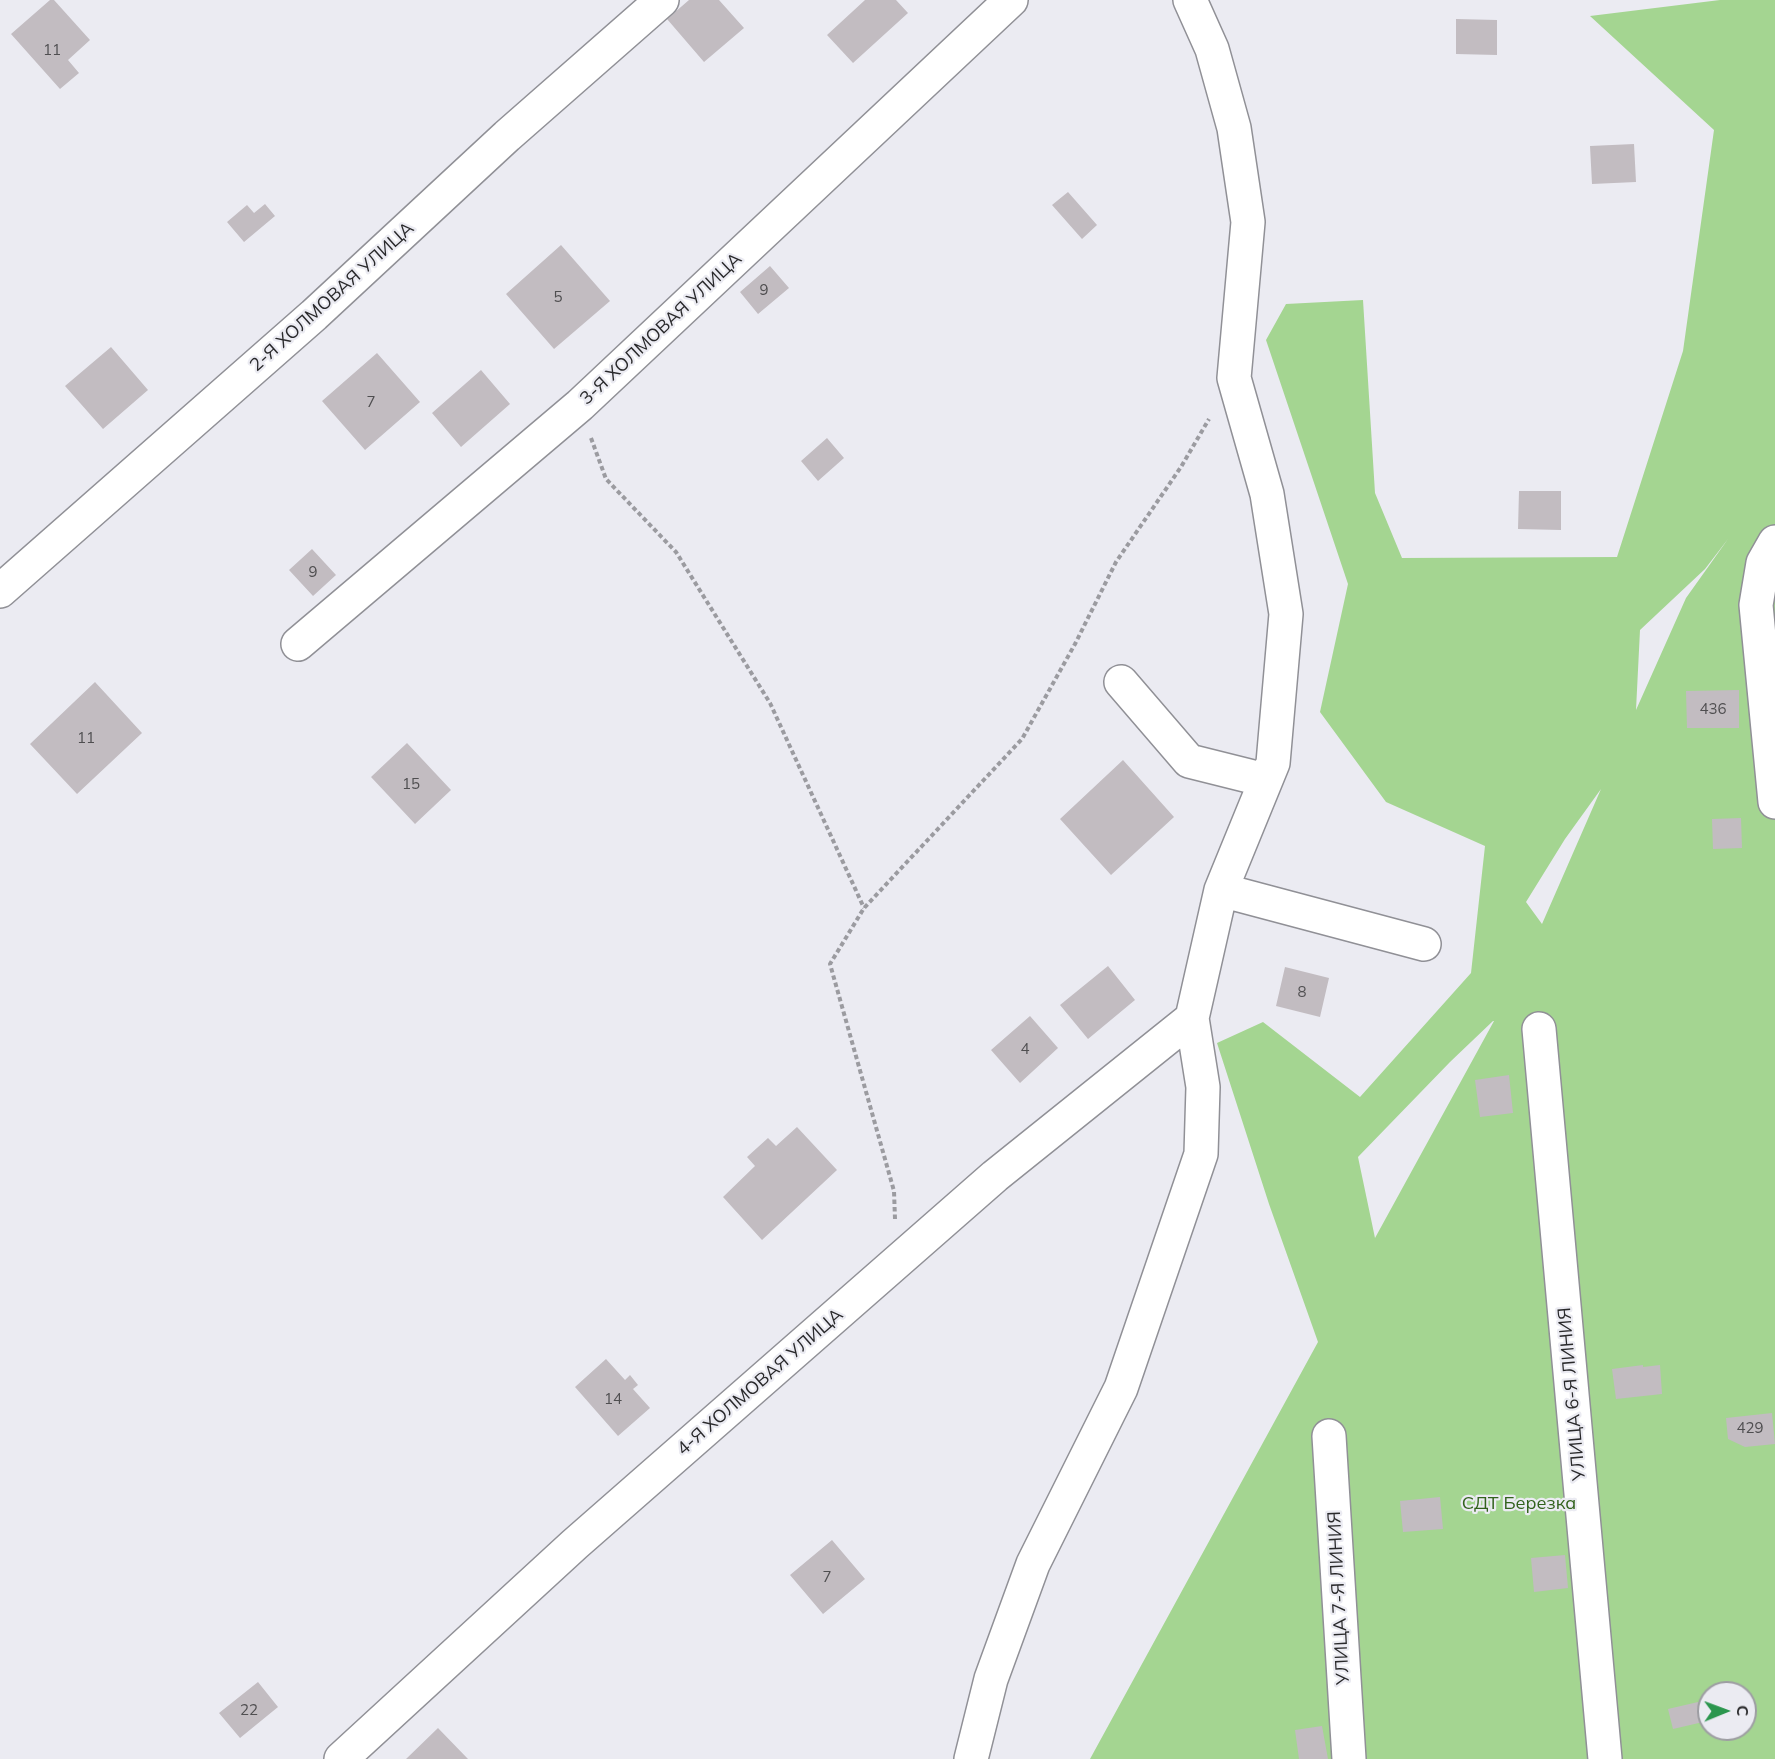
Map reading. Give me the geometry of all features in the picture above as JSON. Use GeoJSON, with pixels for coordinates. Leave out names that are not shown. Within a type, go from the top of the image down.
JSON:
{"type":"FeatureCollection","features":[{"type":"Feature","properties":{"kind":"street","name":"2-Я ХОЛМОВАЯ УЛИЦА"},"geometry":{"type":"LineString","coordinates":[[0,591],[314,315],[507,136],[662,0]]}},
{"type":"Feature","properties":{"kind":"street","name":"3-Я ХОЛМОВАЯ УЛИЦА"},"geometry":{"type":"LineString","coordinates":[[298,644],[580,405],[1011,0]]}},
{"type":"Feature","properties":{"kind":"street"},"geometry":{"type":"LineString","coordinates":[[971,1759],[991,1679],[1033,1564],[1121,1388],[1201,1154],[1203,1087],[1192,1018],[1221,890],[1273,763],[1286,614],[1267,494],[1233,378],[1248,222],[1234,128],[1212,49],[1190,0]]}},
{"type":"Feature","properties":{"kind":"street"},"geometry":{"type":"LineString","coordinates":[[1775,542],[1763,563],[1756,605],[1775,802]]}},
{"type":"Feature","properties":{"kind":"street"},"geometry":{"type":"LineString","coordinates":[[1121,682],[1190,761],[1265,780]]}},
{"type":"Feature","properties":{"kind":"street"},"geometry":{"type":"LineString","coordinates":[[1221,890],[1424,944]]}},
{"type":"Feature","properties":{"kind":"street","name":"4-Я ХОЛМОВАЯ УЛИЦА"},"geometry":{"type":"LineString","coordinates":[[341,1759],[575,1544],[897,1261],[995,1176],[1192,1018]]}},
{"type":"Feature","properties":{"kind":"street","name":"УЛИЦА 6-Я ЛИНИЯ"},"geometry":{"type":"LineString","coordinates":[[1539,1029],[1605,1759]]}},
{"type":"Feature","properties":{"kind":"street","name":"УЛИЦА 7-Я ЛИНИЯ"},"geometry":{"type":"LineString","coordinates":[[1329,1436],[1349,1759]]}},
{"type":"Feature","properties":{"kind":"path"},"geometry":{"type":"LineString","coordinates":[[897,1261],[894,1191],[830,964],[864,908],[1022,739],[1075,644],[1116,562],[1181,467],[1233,378]]}},
{"type":"Feature","properties":{"kind":"path"},"geometry":{"type":"LineString","coordinates":[[580,405],[606,479],[676,552],[770,703],[864,908]]}},
{"type":"Feature","properties":{"kind":"green space","name":"СДТ Березка"},"geometry":{"type":"Polygon","coordinates":[[[1720,0],[1775,0],[1775,1759],[1090,1759],[1318,1342],[1269,1204],[1217,1043],[1263,1022],[1360,1097],[1471,973],[1485,846],[1386,802],[1320,712],[1348,584],[1266,340],[1286,304],[1363,300],[1375,493],[1402,558],[1617,557],[1683,351],[1714,130],[1590,16],[1720,0]],[[1728,539],[1705,569],[1640,630],[1636,710],[1686,598],[1728,539]],[[1601,789],[1565,839],[1526,902],[1542,924],[1601,789]],[[1494,1021],[1358,1157],[1375,1238],[1494,1021]]]}},
{"type":"Feature","properties":{"kind":"building"},"geometry":{"type":"Polygon","coordinates":[[[50,0],[54,0],[90,40],[68,60],[79,73],[60,89],[11,34],[50,0]]]}},
{"type":"Feature","properties":{"kind":"building"},"geometry":{"type":"Polygon","coordinates":[[[689,0],[719,0],[744,28],[704,62],[667,19],[689,0]]]}},
{"type":"Feature","properties":{"kind":"building"},"geometry":{"type":"Polygon","coordinates":[[[865,0],[896,0],[908,13],[853,63],[827,35],[865,0]]]}},
{"type":"Feature","properties":{"kind":"building"},"geometry":{"type":"Polygon","coordinates":[[[1456,19],[1497,20],[1497,55],[1456,54],[1456,19]]]}},
{"type":"Feature","properties":{"kind":"building"},"geometry":{"type":"Polygon","coordinates":[[[1634,144],[1636,182],[1592,184],[1590,146],[1634,144]]]}},
{"type":"Feature","properties":{"kind":"building"},"geometry":{"type":"Polygon","coordinates":[[[1068,192],[1097,225],[1082,239],[1052,205],[1068,192]]]}},
{"type":"Feature","properties":{"kind":"building"},"geometry":{"type":"Polygon","coordinates":[[[265,204],[275,216],[244,242],[227,222],[247,205],[254,213],[265,204]]]}},
{"type":"Feature","properties":{"kind":"building"},"geometry":{"type":"Polygon","coordinates":[[[561,245],[610,301],[554,349],[506,294],[561,245]]]}},
{"type":"Feature","properties":{"kind":"building"},"geometry":{"type":"Polygon","coordinates":[[[770,266],[789,288],[758,314],[740,292],[770,266]]]}},
{"type":"Feature","properties":{"kind":"building"},"geometry":{"type":"Polygon","coordinates":[[[111,347],[148,390],[103,429],[65,386],[111,347]]]}},
{"type":"Feature","properties":{"kind":"building"},"geometry":{"type":"Polygon","coordinates":[[[377,353],[420,402],[365,450],[322,401],[377,353]]]}},
{"type":"Feature","properties":{"kind":"building"},"geometry":{"type":"Polygon","coordinates":[[[481,370],[510,404],[461,447],[432,413],[481,370]]]}},
{"type":"Feature","properties":{"kind":"building"},"geometry":{"type":"Polygon","coordinates":[[[827,438],[844,458],[818,481],[801,461],[827,438]]]}},
{"type":"Feature","properties":{"kind":"building"},"geometry":{"type":"Polygon","coordinates":[[[1519,491],[1561,491],[1561,530],[1518,529],[1519,491]]]}},
{"type":"Feature","properties":{"kind":"building"},"geometry":{"type":"Polygon","coordinates":[[[312,549],[336,575],[313,596],[289,570],[312,549]]]}},
{"type":"Feature","properties":{"kind":"building"},"geometry":{"type":"Polygon","coordinates":[[[95,682],[142,733],[77,794],[30,744],[95,682]]]}},
{"type":"Feature","properties":{"kind":"building"},"geometry":{"type":"Polygon","coordinates":[[[1739,690],[1739,728],[1687,728],[1686,691],[1739,690]]]}},
{"type":"Feature","properties":{"kind":"building"},"geometry":{"type":"Polygon","coordinates":[[[407,743],[451,790],[415,824],[371,777],[407,743]]]}},
{"type":"Feature","properties":{"kind":"building"},"geometry":{"type":"Polygon","coordinates":[[[1123,760],[1174,817],[1111,875],[1060,819],[1123,760]]]}},
{"type":"Feature","properties":{"kind":"building"},"geometry":{"type":"Polygon","coordinates":[[[1741,818],[1742,848],[1713,849],[1712,819],[1741,818]]]}},
{"type":"Feature","properties":{"kind":"building"},"geometry":{"type":"Polygon","coordinates":[[[1108,966],[1135,1000],[1088,1039],[1060,1005],[1108,966]]]}},
{"type":"Feature","properties":{"kind":"building"},"geometry":{"type":"Polygon","coordinates":[[[1285,967],[1329,978],[1320,1017],[1276,1006],[1285,967]]]}},
{"type":"Feature","properties":{"kind":"building"},"geometry":{"type":"Polygon","coordinates":[[[1030,1016],[1058,1048],[1020,1083],[991,1050],[1030,1016]]]}},
{"type":"Feature","properties":{"kind":"building"},"geometry":{"type":"Polygon","coordinates":[[[1509,1075],[1513,1113],[1480,1117],[1475,1080],[1509,1075]]]}},
{"type":"Feature","properties":{"kind":"building"},"geometry":{"type":"Polygon","coordinates":[[[797,1127],[837,1170],[762,1240],[723,1197],[755,1166],[747,1157],[768,1138],[776,1146],[797,1127]]]}},
{"type":"Feature","properties":{"kind":"building"},"geometry":{"type":"Polygon","coordinates":[[[606,1359],[625,1380],[630,1375],[638,1385],[633,1389],[650,1408],[618,1436],[575,1387],[606,1359]]]}},
{"type":"Feature","properties":{"kind":"building"},"geometry":{"type":"Polygon","coordinates":[[[1643,1365],[1643,1367],[1660,1365],[1662,1394],[1616,1399],[1612,1369],[1643,1365]]]}},
{"type":"Feature","properties":{"kind":"building"},"geometry":{"type":"Polygon","coordinates":[[[1772,1413],[1775,1444],[1745,1447],[1728,1439],[1726,1418],[1772,1413]]]}},
{"type":"Feature","properties":{"kind":"building"},"geometry":{"type":"Polygon","coordinates":[[[1440,1497],[1443,1529],[1403,1532],[1400,1501],[1440,1497]]]}},
{"type":"Feature","properties":{"kind":"building"},"geometry":{"type":"Polygon","coordinates":[[[832,1540],[865,1579],[823,1614],[790,1575],[832,1540]]]}},
{"type":"Feature","properties":{"kind":"building"},"geometry":{"type":"Polygon","coordinates":[[[1565,1555],[1568,1588],[1534,1592],[1531,1558],[1565,1555]]]}},
{"type":"Feature","properties":{"kind":"building"},"geometry":{"type":"Polygon","coordinates":[[[258,1682],[278,1707],[240,1738],[219,1713],[258,1682]]]}},
{"type":"Feature","properties":{"kind":"building"},"geometry":{"type":"Polygon","coordinates":[[[1697,1702],[1697,1723],[1673,1729],[1668,1709],[1697,1702]]]}},
{"type":"Feature","properties":{"kind":"building"},"geometry":{"type":"Polygon","coordinates":[[[1322,1726],[1328,1759],[1299,1759],[1295,1730],[1322,1726]]]}},
{"type":"Feature","properties":{"kind":"building"},"geometry":{"type":"Polygon","coordinates":[[[438,1728],[468,1759],[406,1759],[438,1728]]]}}]}
